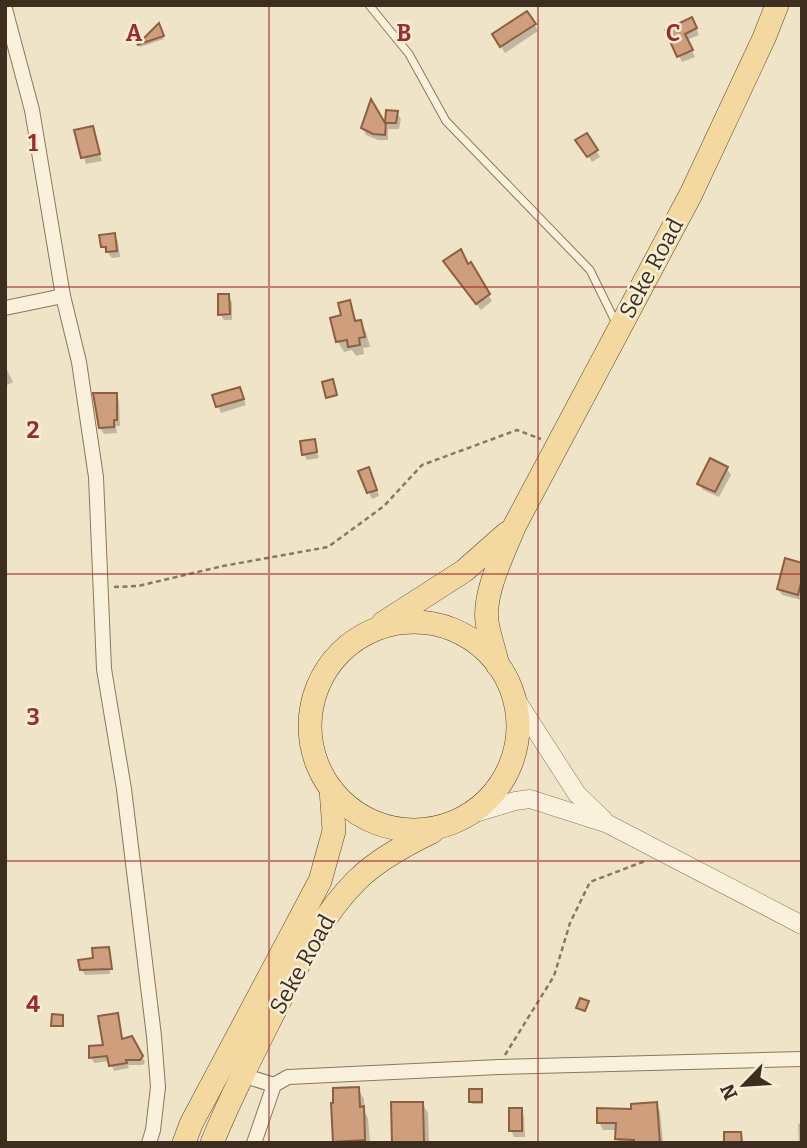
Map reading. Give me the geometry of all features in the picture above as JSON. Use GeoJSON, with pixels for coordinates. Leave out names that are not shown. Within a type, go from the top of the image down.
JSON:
{"type":"FeatureCollection","features":[{"type":"Feature","properties":{"kind":"main road","name":"Seke Road"},"geometry":{"type":"LineString","coordinates":[[515,525],[691,194],[777,5]]}},
{"type":"Feature","properties":{"kind":"main road"},"geometry":{"type":"LineString","coordinates":[[372,630],[464,571],[485,555],[515,525]]}},
{"type":"Feature","properties":{"kind":"main road"},"geometry":{"type":"LineString","coordinates":[[498,666],[487,621],[487,605],[499,563],[515,525]]}},
{"type":"Feature","properties":{"kind":"main road","name":"Seke Road"},"geometry":{"type":"LineString","coordinates":[[212,1143],[242,1075],[302,958],[334,907],[357,880],[383,860],[408,843],[469,815],[494,792],[511,763],[517,740],[517,718],[513,695],[498,666],[483,648],[463,634],[442,625],[395,623],[372,630],[354,640],[338,654],[316,689],[310,731],[317,761],[331,789],[345,804],[380,825],[400,830],[441,827]]}},
{"type":"Feature","properties":{"kind":"main road","name":"Seke Road"},"geometry":{"type":"LineString","coordinates":[[184,1143],[191,1124],[320,881],[334,831],[331,789]]}},
{"type":"Feature","properties":{"kind":"street"},"geometry":{"type":"LineString","coordinates":[[5,9],[32,110],[63,296],[79,362],[96,477],[104,669],[124,789],[154,1036],[158,1087],[149,1143]]}},
{"type":"Feature","properties":{"kind":"street"},"geometry":{"type":"LineString","coordinates":[[5,308],[63,296]]}},
{"type":"Feature","properties":{"kind":"street"},"geometry":{"type":"LineString","coordinates":[[513,695],[577,794],[608,824]]}},
{"type":"Feature","properties":{"kind":"street"},"geometry":{"type":"LineString","coordinates":[[469,815],[530,799],[608,824],[802,925]]}},
{"type":"Feature","properties":{"kind":"street"},"geometry":{"type":"LineString","coordinates":[[254,1143],[274,1085],[288,1077],[499,1067],[802,1059]]}},
{"type":"Feature","properties":{"kind":"street"},"geometry":{"type":"LineString","coordinates":[[242,1075],[274,1085]]}},
{"type":"Feature","properties":{"kind":"lane"},"geometry":{"type":"LineString","coordinates":[[369,5],[410,54],[446,121],[590,270],[618,328]]}},
{"type":"Feature","properties":{"kind":"path"},"geometry":{"type":"LineString","coordinates":[[101,587],[138,586],[223,566],[328,547],[384,506],[422,465],[517,430],[557,445]]}},
{"type":"Feature","properties":{"kind":"path"},"geometry":{"type":"LineString","coordinates":[[499,1067],[518,1031],[554,976],[570,923],[590,882],[663,853]]}},
{"type":"Feature","properties":{"kind":"building"},"geometry":{"type":"Polygon","coordinates":[[[527,11],[536,24],[500,47],[492,34],[527,11]]]}},
{"type":"Feature","properties":{"kind":"building"},"geometry":{"type":"Polygon","coordinates":[[[692,17],[697,28],[685,34],[693,50],[677,57],[665,30],[692,17]]]}},
{"type":"Feature","properties":{"kind":"building"},"geometry":{"type":"Polygon","coordinates":[[[159,23],[164,36],[137,45],[159,23]]]}},
{"type":"Feature","properties":{"kind":"building"},"geometry":{"type":"Polygon","coordinates":[[[371,99],[385,123],[386,110],[398,111],[396,123],[386,123],[385,135],[373,134],[361,128],[371,99]]]}},
{"type":"Feature","properties":{"kind":"building"},"geometry":{"type":"Polygon","coordinates":[[[93,126],[100,154],[81,158],[74,130],[93,126]]]}},
{"type":"Feature","properties":{"kind":"building"},"geometry":{"type":"Polygon","coordinates":[[[587,133],[598,150],[587,157],[575,140],[587,133]]]}},
{"type":"Feature","properties":{"kind":"building"},"geometry":{"type":"Polygon","coordinates":[[[115,233],[117,251],[106,252],[106,247],[101,247],[99,235],[115,233]]]}},
{"type":"Feature","properties":{"kind":"building"},"geometry":{"type":"Polygon","coordinates":[[[461,249],[468,264],[471,262],[490,294],[476,304],[443,261],[461,249]]]}},
{"type":"Feature","properties":{"kind":"building"},"geometry":{"type":"Polygon","coordinates":[[[218,294],[229,294],[230,314],[218,315],[218,294]]]}},
{"type":"Feature","properties":{"kind":"building"},"geometry":{"type":"Polygon","coordinates":[[[350,300],[355,321],[361,320],[365,337],[359,338],[360,345],[348,347],[347,340],[336,342],[330,318],[341,315],[338,303],[350,300]]]}},
{"type":"Feature","properties":{"kind":"building"},"geometry":{"type":"Polygon","coordinates":[[[333,379],[337,395],[326,398],[322,382],[333,379]]]}},
{"type":"Feature","properties":{"kind":"building"},"geometry":{"type":"Polygon","coordinates":[[[240,387],[244,399],[216,407],[212,395],[240,387]]]}},
{"type":"Feature","properties":{"kind":"building"},"geometry":{"type":"Polygon","coordinates":[[[93,393],[117,393],[117,420],[114,420],[114,427],[99,428],[93,393]]]}},
{"type":"Feature","properties":{"kind":"building"},"geometry":{"type":"Polygon","coordinates":[[[315,439],[317,452],[302,455],[300,441],[315,439]]]}},
{"type":"Feature","properties":{"kind":"building"},"geometry":{"type":"Polygon","coordinates":[[[710,458],[728,467],[715,492],[697,484],[710,458]]]}},
{"type":"Feature","properties":{"kind":"building"},"geometry":{"type":"Polygon","coordinates":[[[369,467],[377,490],[367,493],[358,471],[369,467]]]}},
{"type":"Feature","properties":{"kind":"building"},"geometry":{"type":"Polygon","coordinates":[[[785,558],[802,563],[798,595],[777,589],[785,558]]]}},
{"type":"Feature","properties":{"kind":"building"},"geometry":{"type":"Polygon","coordinates":[[[109,947],[112,969],[80,970],[78,960],[93,958],[92,948],[109,947]]]}},
{"type":"Feature","properties":{"kind":"building"},"geometry":{"type":"Polygon","coordinates":[[[580,998],[589,1001],[585,1011],[576,1008],[580,998]]]}},
{"type":"Feature","properties":{"kind":"building"},"geometry":{"type":"Polygon","coordinates":[[[118,1013],[122,1039],[132,1036],[143,1056],[140,1060],[126,1060],[127,1063],[109,1066],[107,1056],[89,1058],[89,1046],[103,1045],[98,1016],[118,1013]]]}},
{"type":"Feature","properties":{"kind":"building"},"geometry":{"type":"Polygon","coordinates":[[[52,1014],[63,1015],[63,1026],[51,1026],[52,1014]]]}},
{"type":"Feature","properties":{"kind":"building"},"geometry":{"type":"Polygon","coordinates":[[[359,1087],[360,1107],[364,1106],[365,1140],[333,1142],[333,1088],[359,1087]]]}},
{"type":"Feature","properties":{"kind":"building"},"geometry":{"type":"Polygon","coordinates":[[[469,1089],[482,1089],[482,1102],[469,1102],[469,1089]]]}},
{"type":"Feature","properties":{"kind":"building"},"geometry":{"type":"Polygon","coordinates":[[[391,1102],[423,1102],[424,1143],[392,1143],[391,1102]]]}},
{"type":"Feature","properties":{"kind":"building"},"geometry":{"type":"Polygon","coordinates":[[[657,1102],[660,1143],[634,1143],[634,1140],[615,1139],[616,1123],[597,1123],[597,1108],[631,1109],[631,1104],[657,1102]]]}},
{"type":"Feature","properties":{"kind":"building"},"geometry":{"type":"Polygon","coordinates":[[[509,1108],[522,1108],[522,1131],[509,1131],[509,1108]]]}},
{"type":"Feature","properties":{"kind":"building"},"geometry":{"type":"Polygon","coordinates":[[[724,1132],[741,1132],[742,1143],[724,1143],[724,1132]]]}}]}
